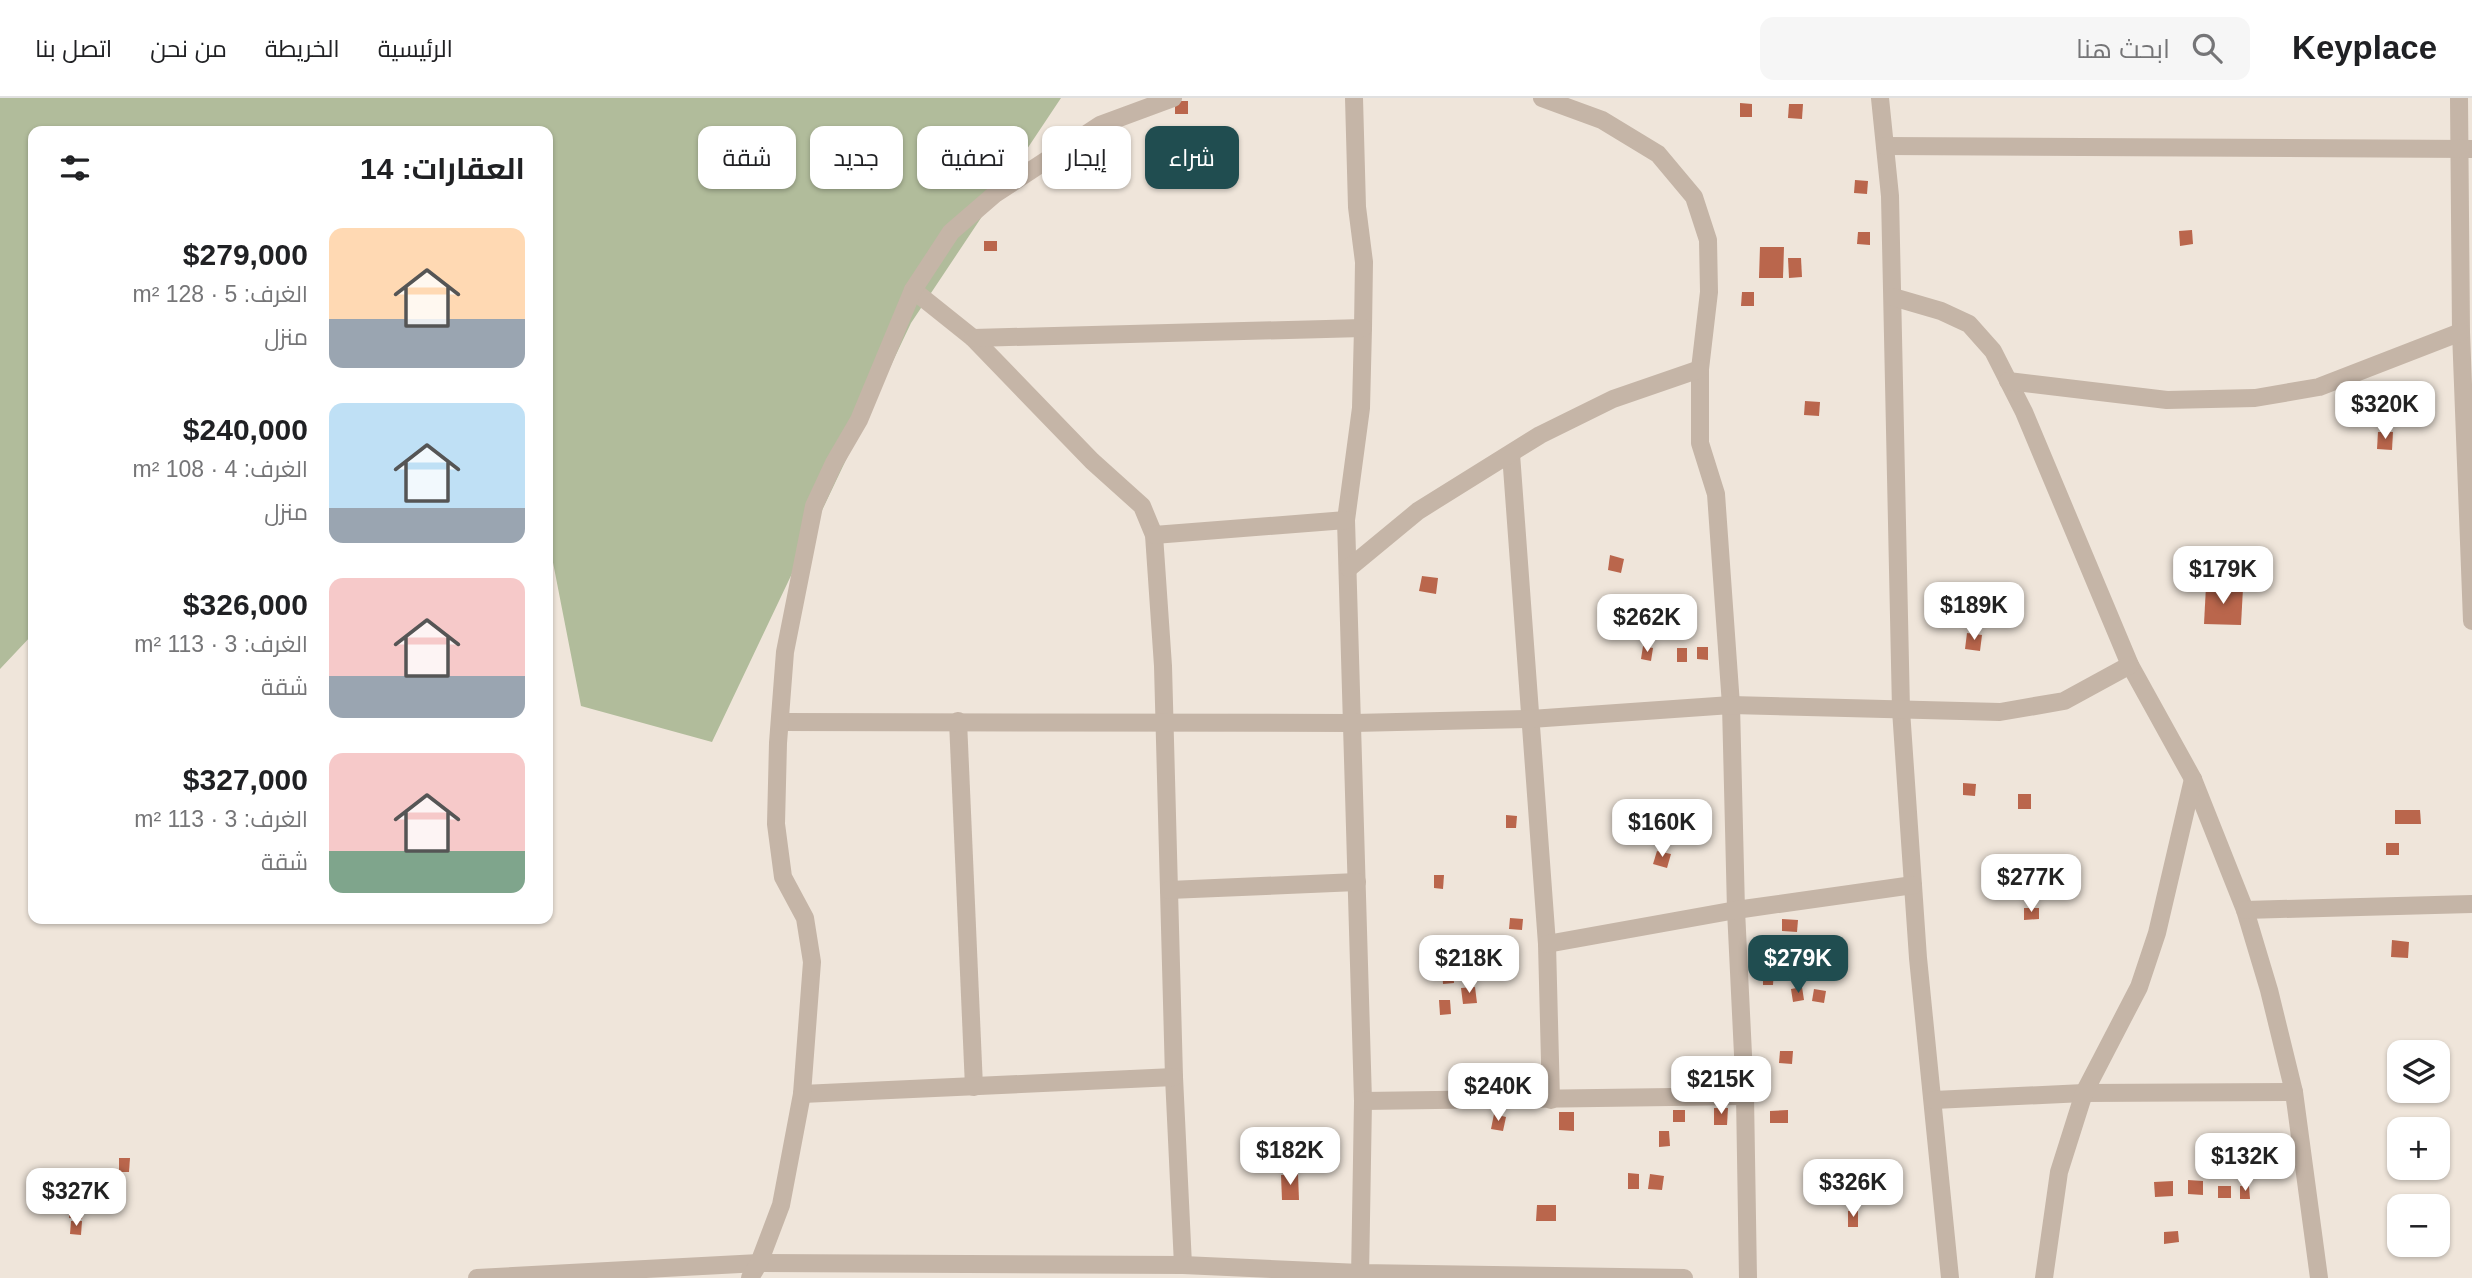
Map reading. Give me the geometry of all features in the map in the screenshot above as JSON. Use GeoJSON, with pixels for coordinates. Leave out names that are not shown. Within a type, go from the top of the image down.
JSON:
{"type":"FeatureCollection","features":[{"type":"Feature","properties":{"kind":"street"},"geometry":{"type":"LineString","coordinates":[[754,1270],[781,1205],[802,1094],[812,962],[805,918],[783,877],[776,824],[785,652],[814,506],[834,463],[859,420],[913,290],[951,232],[995,194],[1100,125],[1173,98]]}},
{"type":"Feature","properties":{"kind":"street"},"geometry":{"type":"LineString","coordinates":[[1354,98],[1357,207],[1364,262],[1363,328],[1361,408],[1346,520],[1363,1101],[1360,1276]]}},
{"type":"Feature","properties":{"kind":"street"},"geometry":{"type":"LineString","coordinates":[[1542,98],[1602,120],[1658,154],[1694,197],[1708,240],[1709,279],[1700,369],[1700,443],[1716,494],[1731,705],[1736,910],[1745,1096],[1748,1278]]}},
{"type":"Feature","properties":{"kind":"street"},"geometry":{"type":"LineString","coordinates":[[1880,98],[1890,196],[1901,710],[1918,958],[1950,1278]]}},
{"type":"Feature","properties":{"kind":"street"},"geometry":{"type":"LineString","coordinates":[[2459,98],[2466,148],[2460,332],[2472,621]]}},
{"type":"Feature","properties":{"kind":"street"},"geometry":{"type":"LineString","coordinates":[[1885,146],[2466,148]]}},
{"type":"Feature","properties":{"kind":"street"},"geometry":{"type":"LineString","coordinates":[[913,290],[973,338],[1092,461],[1142,506],[1154,535],[1164,721],[1174,1077],[1183,1265]]}},
{"type":"Feature","properties":{"kind":"street"},"geometry":{"type":"LineString","coordinates":[[1893,297],[1941,311],[1969,324],[1993,351],[2024,412],[2130,665],[2193,779],[2245,910],[2269,990],[2294,1092],[2319,1278]]}},
{"type":"Feature","properties":{"kind":"street"},"geometry":{"type":"LineString","coordinates":[[973,338],[1363,328]]}},
{"type":"Feature","properties":{"kind":"street"},"geometry":{"type":"LineString","coordinates":[[2008,380],[2167,400],[2255,398],[2319,387],[2460,332]]}},
{"type":"Feature","properties":{"kind":"street"},"geometry":{"type":"LineString","coordinates":[[1349,568],[1418,511],[1540,435],[1613,398],[1700,369]]}},
{"type":"Feature","properties":{"kind":"street"},"geometry":{"type":"LineString","coordinates":[[1511,454],[1547,944],[1551,1100]]}},
{"type":"Feature","properties":{"kind":"street"},"geometry":{"type":"LineString","coordinates":[[1154,535],[1346,520]]}},
{"type":"Feature","properties":{"kind":"street"},"geometry":{"type":"LineString","coordinates":[[780,722],[1354,723],[1531,719],[1731,705],[2000,712],[2064,701],[2130,665]]}},
{"type":"Feature","properties":{"kind":"street"},"geometry":{"type":"LineString","coordinates":[[958,721],[974,1087]]}},
{"type":"Feature","properties":{"kind":"street"},"geometry":{"type":"LineString","coordinates":[[2044,1278],[2059,1172],[2084,1093],[2143,976],[2157,933],[2193,779]]}},
{"type":"Feature","properties":{"kind":"street"},"geometry":{"type":"LineString","coordinates":[[1169,890],[1357,882]]}},
{"type":"Feature","properties":{"kind":"street"},"geometry":{"type":"LineString","coordinates":[[1547,944],[1736,910],[1913,885]]}},
{"type":"Feature","properties":{"kind":"street"},"geometry":{"type":"LineString","coordinates":[[2245,910],[2472,904]]}},
{"type":"Feature","properties":{"kind":"street"},"geometry":{"type":"LineString","coordinates":[[802,1094],[1174,1077]]}},
{"type":"Feature","properties":{"kind":"street"},"geometry":{"type":"LineString","coordinates":[[1934,1100],[2084,1093],[2294,1092]]}},
{"type":"Feature","properties":{"kind":"street"},"geometry":{"type":"LineString","coordinates":[[1363,1101],[1745,1096]]}},
{"type":"Feature","properties":{"kind":"street"},"geometry":{"type":"LineString","coordinates":[[477,1278],[754,1270],[1183,1265],[1360,1276],[1684,1278]]}},
{"type":"Feature","properties":{"kind":"green space"},"geometry":{"type":"Polygon","coordinates":[[[0,98],[1061,98],[1028,148],[1028,126],[917,126],[917,189],[1000,189],[911,323],[712,742],[581,706],[553,563],[553,126],[28,126],[28,639],[0,669],[0,98]]]}},
{"type":"Feature","properties":{"kind":"building"},"geometry":{"type":"Polygon","coordinates":[[[1175,101],[1188,101],[1188,114],[1175,114],[1175,101]]]}},
{"type":"Feature","properties":{"kind":"building"},"geometry":{"type":"Polygon","coordinates":[[[1740,103],[1752,104],[1752,117],[1740,117],[1740,103]]]}},
{"type":"Feature","properties":{"kind":"building"},"geometry":{"type":"Polygon","coordinates":[[[1789,104],[1803,104],[1802,119],[1788,118],[1789,104]]]}},
{"type":"Feature","properties":{"kind":"building"},"geometry":{"type":"Polygon","coordinates":[[[1855,180],[1868,181],[1867,194],[1854,193],[1855,180]]]}},
{"type":"Feature","properties":{"kind":"building"},"geometry":{"type":"Polygon","coordinates":[[[2192,230],[2193,244],[2180,246],[2179,231],[2192,230]]]}},
{"type":"Feature","properties":{"kind":"building"},"geometry":{"type":"Polygon","coordinates":[[[1858,232],[1870,232],[1870,245],[1857,244],[1858,232]]]}},
{"type":"Feature","properties":{"kind":"building"},"geometry":{"type":"Polygon","coordinates":[[[984,241],[997,241],[997,251],[984,251],[984,241]]]}},
{"type":"Feature","properties":{"kind":"building"},"geometry":{"type":"Polygon","coordinates":[[[1760,247],[1784,247],[1783,278],[1759,278],[1760,247]]]}},
{"type":"Feature","properties":{"kind":"building"},"geometry":{"type":"Polygon","coordinates":[[[1788,258],[1801,258],[1802,277],[1789,278],[1788,258]]]}},
{"type":"Feature","properties":{"kind":"building"},"geometry":{"type":"Polygon","coordinates":[[[1742,292],[1754,292],[1754,306],[1741,306],[1742,292]]]}},
{"type":"Feature","properties":{"kind":"building"},"geometry":{"type":"Polygon","coordinates":[[[1805,401],[1820,402],[1819,416],[1804,415],[1805,401]]]}},
{"type":"Feature","properties":{"kind":"building"},"geometry":{"type":"Polygon","coordinates":[[[2378,432],[2393,432],[2392,450],[2377,449],[2378,432]]]}},
{"type":"Feature","properties":{"kind":"building"},"geometry":{"type":"Polygon","coordinates":[[[1610,555],[1624,559],[1621,573],[1608,570],[1610,555]]]}},
{"type":"Feature","properties":{"kind":"building"},"geometry":{"type":"Polygon","coordinates":[[[1422,576],[1438,578],[1436,594],[1419,591],[1422,576]]]}},
{"type":"Feature","properties":{"kind":"building"},"geometry":{"type":"Polygon","coordinates":[[[2206,586],[2243,588],[2241,625],[2204,624],[2206,586]]]}},
{"type":"Feature","properties":{"kind":"building"},"geometry":{"type":"Polygon","coordinates":[[[1967,633],[1982,635],[1980,651],[1965,649],[1967,633]]]}},
{"type":"Feature","properties":{"kind":"building"},"geometry":{"type":"Polygon","coordinates":[[[1643,646],[1653,648],[1651,661],[1641,659],[1643,646]]]}},
{"type":"Feature","properties":{"kind":"building"},"geometry":{"type":"Polygon","coordinates":[[[1697,647],[1708,647],[1708,660],[1697,659],[1697,647]]]}},
{"type":"Feature","properties":{"kind":"building"},"geometry":{"type":"Polygon","coordinates":[[[1677,648],[1687,648],[1687,662],[1677,662],[1677,648]]]}},
{"type":"Feature","properties":{"kind":"building"},"geometry":{"type":"Polygon","coordinates":[[[1963,783],[1976,784],[1975,796],[1963,795],[1963,783]]]}},
{"type":"Feature","properties":{"kind":"building"},"geometry":{"type":"Polygon","coordinates":[[[2018,794],[2031,794],[2031,809],[2018,809],[2018,794]]]}},
{"type":"Feature","properties":{"kind":"building"},"geometry":{"type":"Polygon","coordinates":[[[2395,810],[2420,810],[2421,824],[2395,824],[2395,810]]]}},
{"type":"Feature","properties":{"kind":"building"},"geometry":{"type":"Polygon","coordinates":[[[1506,815],[1517,816],[1516,828],[1506,828],[1506,815]]]}},
{"type":"Feature","properties":{"kind":"building"},"geometry":{"type":"Polygon","coordinates":[[[2386,843],[2399,843],[2399,855],[2386,855],[2386,843]]]}},
{"type":"Feature","properties":{"kind":"building"},"geometry":{"type":"Polygon","coordinates":[[[1657,851],[1671,854],[1667,868],[1653,864],[1657,851]]]}},
{"type":"Feature","properties":{"kind":"building"},"geometry":{"type":"Polygon","coordinates":[[[1434,875],[1444,875],[1443,889],[1434,888],[1434,875]]]}},
{"type":"Feature","properties":{"kind":"building"},"geometry":{"type":"Polygon","coordinates":[[[2024,908],[2039,908],[2039,919],[2024,920],[2024,908]]]}},
{"type":"Feature","properties":{"kind":"building"},"geometry":{"type":"Polygon","coordinates":[[[1510,918],[1523,919],[1522,930],[1509,929],[1510,918]]]}},
{"type":"Feature","properties":{"kind":"building"},"geometry":{"type":"Polygon","coordinates":[[[1782,919],[1798,920],[1797,932],[1782,931],[1782,919]]]}},
{"type":"Feature","properties":{"kind":"building"},"geometry":{"type":"Polygon","coordinates":[[[2392,940],[2409,942],[2408,958],[2391,957],[2392,940]]]}},
{"type":"Feature","properties":{"kind":"building"},"geometry":{"type":"Polygon","coordinates":[[[1443,941],[1455,941],[1455,957],[1444,957],[1443,941]]]}},
{"type":"Feature","properties":{"kind":"building"},"geometry":{"type":"Polygon","coordinates":[[[1476,943],[1477,955],[1466,955],[1466,944],[1476,943]]]}},
{"type":"Feature","properties":{"kind":"building"},"geometry":{"type":"Polygon","coordinates":[[[1830,950],[1843,951],[1843,965],[1830,965],[1830,950]]]}},
{"type":"Feature","properties":{"kind":"building"},"geometry":{"type":"Polygon","coordinates":[[[1463,962],[1477,962],[1477,973],[1462,972],[1463,962]]]}},
{"type":"Feature","properties":{"kind":"building"},"geometry":{"type":"Polygon","coordinates":[[[1442,969],[1453,969],[1454,983],[1443,984],[1442,969]]]}},
{"type":"Feature","properties":{"kind":"building"},"geometry":{"type":"Polygon","coordinates":[[[1763,970],[1774,970],[1773,985],[1763,985],[1763,970]]]}},
{"type":"Feature","properties":{"kind":"building"},"geometry":{"type":"Polygon","coordinates":[[[1475,987],[1477,1003],[1463,1004],[1461,988],[1475,987]]]}},
{"type":"Feature","properties":{"kind":"building"},"geometry":{"type":"Polygon","coordinates":[[[1802,987],[1804,1000],[1793,1002],[1791,989],[1802,987]]]}},
{"type":"Feature","properties":{"kind":"building"},"geometry":{"type":"Polygon","coordinates":[[[1814,989],[1826,991],[1824,1003],[1812,1001],[1814,989]]]}},
{"type":"Feature","properties":{"kind":"building"},"geometry":{"type":"Polygon","coordinates":[[[1439,1000],[1450,1000],[1451,1014],[1440,1015],[1439,1000]]]}},
{"type":"Feature","properties":{"kind":"building"},"geometry":{"type":"Polygon","coordinates":[[[1780,1051],[1793,1051],[1792,1064],[1779,1063],[1780,1051]]]}},
{"type":"Feature","properties":{"kind":"building"},"geometry":{"type":"Polygon","coordinates":[[[1714,1108],[1728,1108],[1727,1125],[1714,1125],[1714,1108]]]}},
{"type":"Feature","properties":{"kind":"building"},"geometry":{"type":"Polygon","coordinates":[[[1673,1110],[1685,1110],[1685,1122],[1673,1122],[1673,1110]]]}},
{"type":"Feature","properties":{"kind":"building"},"geometry":{"type":"Polygon","coordinates":[[[1788,1110],[1788,1123],[1770,1123],[1770,1111],[1788,1110]]]}},
{"type":"Feature","properties":{"kind":"building"},"geometry":{"type":"Polygon","coordinates":[[[1559,1112],[1574,1112],[1574,1131],[1559,1130],[1559,1112]]]}},
{"type":"Feature","properties":{"kind":"building"},"geometry":{"type":"Polygon","coordinates":[[[1494,1114],[1506,1117],[1503,1131],[1491,1129],[1494,1114]]]}},
{"type":"Feature","properties":{"kind":"building"},"geometry":{"type":"Polygon","coordinates":[[[1659,1131],[1669,1131],[1670,1146],[1659,1147],[1659,1131]]]}},
{"type":"Feature","properties":{"kind":"building"},"geometry":{"type":"Polygon","coordinates":[[[119,1158],[130,1158],[129,1172],[119,1172],[119,1158]]]}},
{"type":"Feature","properties":{"kind":"building"},"geometry":{"type":"Polygon","coordinates":[[[1628,1173],[1639,1174],[1639,1189],[1628,1189],[1628,1173]]]}},
{"type":"Feature","properties":{"kind":"building"},"geometry":{"type":"Polygon","coordinates":[[[1298,1174],[1299,1200],[1282,1200],[1281,1175],[1298,1174]]]}},
{"type":"Feature","properties":{"kind":"building"},"geometry":{"type":"Polygon","coordinates":[[[1650,1174],[1664,1176],[1662,1190],[1648,1189],[1650,1174]]]}},
{"type":"Feature","properties":{"kind":"building"},"geometry":{"type":"Polygon","coordinates":[[[2188,1180],[2203,1181],[2203,1195],[2188,1194],[2188,1180]]]}},
{"type":"Feature","properties":{"kind":"building"},"geometry":{"type":"Polygon","coordinates":[[[2173,1181],[2173,1196],[2155,1197],[2154,1182],[2173,1181]]]}},
{"type":"Feature","properties":{"kind":"building"},"geometry":{"type":"Polygon","coordinates":[[[2218,1186],[2231,1186],[2231,1198],[2218,1198],[2218,1186]]]}},
{"type":"Feature","properties":{"kind":"building"},"geometry":{"type":"Polygon","coordinates":[[[2240,1186],[2249,1186],[2250,1199],[2240,1199],[2240,1186]]]}},
{"type":"Feature","properties":{"kind":"building"},"geometry":{"type":"Polygon","coordinates":[[[1537,1205],[1556,1205],[1556,1221],[1536,1221],[1537,1205]]]}},
{"type":"Feature","properties":{"kind":"building"},"geometry":{"type":"Polygon","coordinates":[[[70,1208],[83,1209],[82,1219],[69,1218],[70,1208]]]}},
{"type":"Feature","properties":{"kind":"building"},"geometry":{"type":"Polygon","coordinates":[[[1848,1211],[1858,1211],[1858,1227],[1848,1227],[1848,1211]]]}},
{"type":"Feature","properties":{"kind":"building"},"geometry":{"type":"Polygon","coordinates":[[[71,1221],[82,1221],[81,1235],[70,1234],[71,1221]]]}},
{"type":"Feature","properties":{"kind":"building"},"geometry":{"type":"Polygon","coordinates":[[[2178,1231],[2179,1242],[2164,1244],[2164,1232],[2178,1231]]]}}]}
